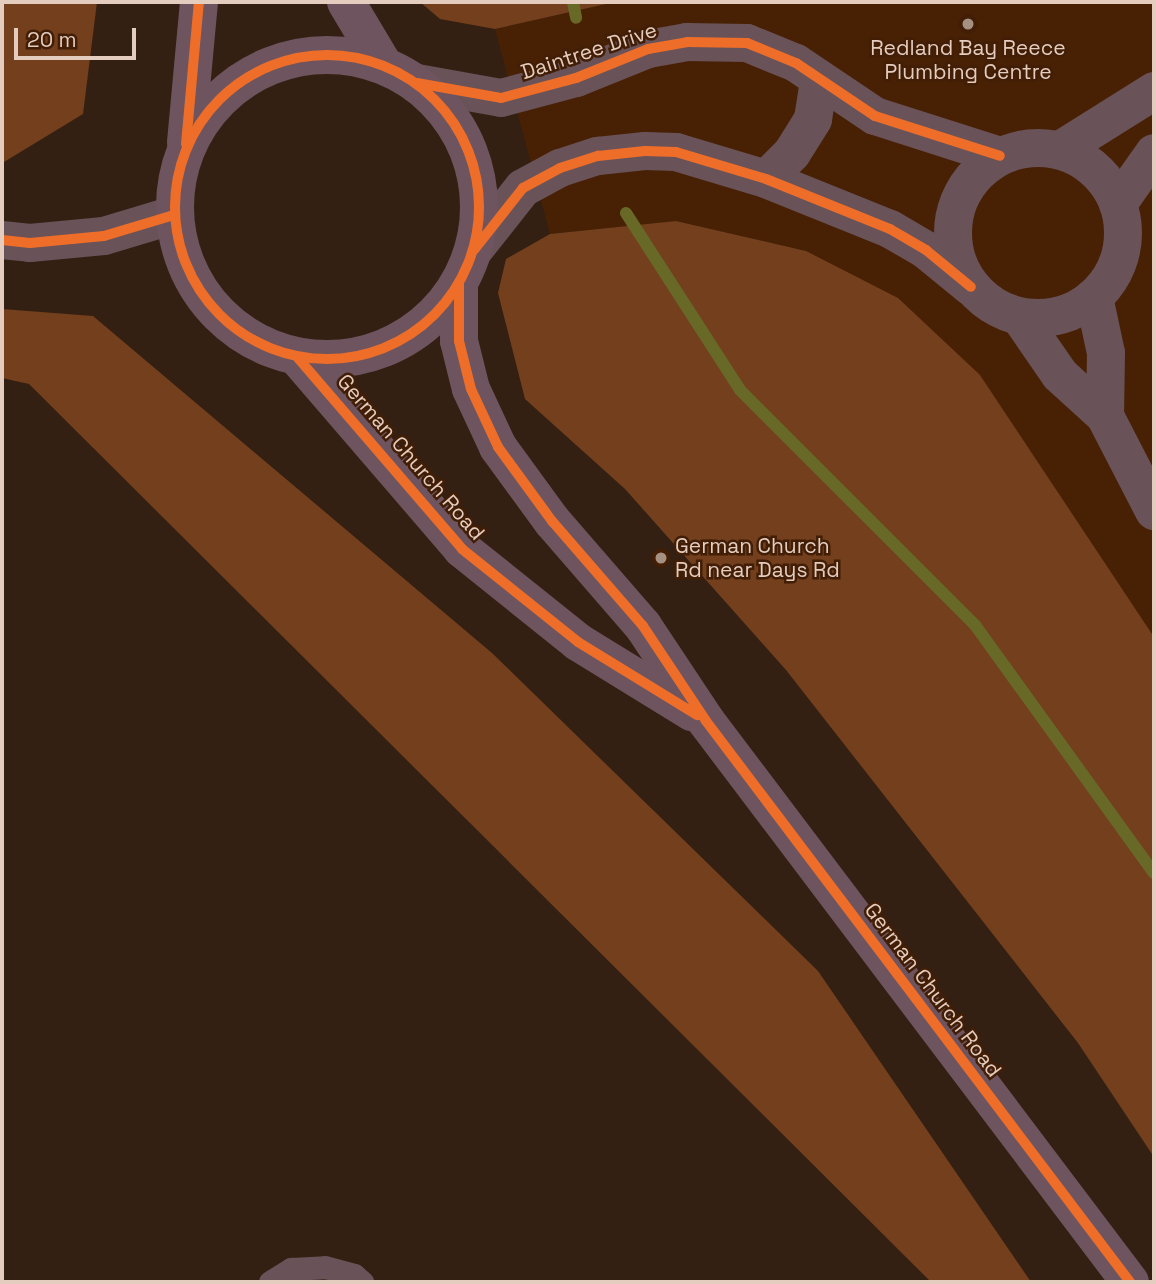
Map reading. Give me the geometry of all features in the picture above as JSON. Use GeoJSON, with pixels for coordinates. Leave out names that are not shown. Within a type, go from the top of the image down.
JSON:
{"type":"FeatureCollection","features":[{"type":"Feature","properties":{"kind":"street"},"geometry":{"type":"LineString","coordinates":[[199,2],[185,147],[176,181],[174,215],[185,265],[211,308],[251,340],[298,358],[345,360],[390,346],[429,321],[523,188],[560,168],[598,156],[645,151],[676,152],[766,179],[890,229],[926,250],[993,307],[1020,317],[1046,318],[1072,312],[1094,297],[1111,278],[1120,254],[1123,229],[1118,204],[1105,180],[1085,162],[1060,150],[1040,147],[1000,156],[980,170],[963,191],[954,214],[952,240],[958,264],[971,287]]}},
{"type":"Feature","properties":{"kind":"street"},"geometry":{"type":"LineString","coordinates":[[345,2],[383,64]]}},
{"type":"Feature","properties":{"kind":"street","name":"Daintree Drive"},"geometry":{"type":"LineString","coordinates":[[417,83],[501,98],[576,78],[648,49],[687,42],[747,43],[796,63],[875,116],[1000,156]]}},
{"type":"Feature","properties":{"kind":"street"},"geometry":{"type":"LineString","coordinates":[[185,147],[211,107],[246,76],[290,58],[338,54],[383,64]]}},
{"type":"Feature","properties":{"kind":"street","name":"German Church Road"},"geometry":{"type":"LineString","coordinates":[[383,64],[417,83],[450,116],[472,158],[480,204],[466,267],[459,341],[471,389],[498,447],[552,521],[643,626],[706,721],[1130,1282]]}},
{"type":"Feature","properties":{"kind":"street"},"geometry":{"type":"LineString","coordinates":[[766,179],[792,153],[813,119],[819,80]]}},
{"type":"Feature","properties":{"kind":"street"},"geometry":{"type":"LineString","coordinates":[[1060,150],[1154,91]]}},
{"type":"Feature","properties":{"kind":"street"},"geometry":{"type":"LineString","coordinates":[[1118,204],[1154,153]]}},
{"type":"Feature","properties":{"kind":"street"},"geometry":{"type":"LineString","coordinates":[[2,240],[30,243],[104,236],[174,215]]}},
{"type":"Feature","properties":{"kind":"street"},"geometry":{"type":"LineString","coordinates":[[1094,297],[1106,353],[1105,416]]}},
{"type":"Feature","properties":{"kind":"street"},"geometry":{"type":"LineString","coordinates":[[1020,317],[1060,375],[1105,416],[1154,510]]}},
{"type":"Feature","properties":{"kind":"street","name":"German Church Road"},"geometry":{"type":"LineString","coordinates":[[298,358],[462,548],[578,642],[706,721]]}},
{"type":"Feature","properties":{"kind":"lane"},"geometry":{"type":"LineString","coordinates":[[270,1282],[291,1269],[325,1267],[354,1275],[362,1282]]}},
{"type":"Feature","properties":{"kind":"shaded area"},"geometry":{"type":"Polygon","coordinates":[[[2,2],[97,2],[83,114],[4,162],[2,2]]]}},
{"type":"Feature","properties":{"kind":"shaded area"},"geometry":{"type":"Polygon","coordinates":[[[420,2],[615,2],[495,29],[440,19],[420,2]]]}},
{"type":"Feature","properties":{"kind":"shaded area"},"geometry":{"type":"Polygon","coordinates":[[[615,2],[1154,2],[1154,637],[980,375],[806,251],[677,221],[550,234],[495,29],[615,2]]]}},
{"type":"Feature","properties":{"kind":"shaded area"},"geometry":{"type":"Polygon","coordinates":[[[676,221],[806,251],[898,298],[980,375],[1154,637],[1154,1157],[1078,1043],[786,670],[625,489],[525,399],[498,293],[506,259],[550,234],[676,221]]]}},
{"type":"Feature","properties":{"kind":"shaded area"},"geometry":{"type":"Polygon","coordinates":[[[2,309],[93,316],[492,653],[818,971],[1031,1282],[931,1282],[29,384],[2,378],[2,309]]]}},
{"type":"Feature","properties":{"kind":"waterway"},"geometry":{"type":"LineString","coordinates":[[573,2],[576,18]]}},
{"type":"Feature","properties":{"kind":"waterway"},"geometry":{"type":"LineString","coordinates":[[626,213],[740,390],[975,625],[1154,873]]}},
{"type":"Feature","properties":{"kind":"cycle path"},"geometry":{"type":"LineString","coordinates":[[186,144],[199,2]]}},
{"type":"Feature","properties":{"kind":"cycle path"},"geometry":{"type":"LineString","coordinates":[[417,83],[501,98],[576,78],[648,49],[687,42],[747,43],[796,63],[875,116],[1000,156]]}},
{"type":"Feature","properties":{"kind":"cycle path"},"geometry":{"type":"LineString","coordinates":[[327,55],[357,58],[385,66],[412,80],[435,99],[454,122],[468,149],[476,177],[479,207],[476,237],[468,265],[454,292],[435,315],[412,334],[385,348],[357,356],[327,359],[297,356],[269,348],[242,334],[219,315],[200,292],[186,265],[178,237],[175,207],[178,177],[186,149],[200,122],[219,99],[242,80],[269,66],[297,58],[327,55]]}},
{"type":"Feature","properties":{"kind":"cycle path"},"geometry":{"type":"LineString","coordinates":[[474,250],[523,188],[560,168],[598,156],[645,151],[676,152],[766,179],[890,229],[926,250],[971,287]]}},
{"type":"Feature","properties":{"kind":"cycle path"},"geometry":{"type":"LineString","coordinates":[[2,240],[30,243],[104,236],[174,215]]}},
{"type":"Feature","properties":{"kind":"cycle path"},"geometry":{"type":"LineString","coordinates":[[459,284],[459,341],[471,389],[498,447],[552,521],[643,626],[706,721],[1130,1282]]}},
{"type":"Feature","properties":{"kind":"cycle path"},"geometry":{"type":"LineString","coordinates":[[298,358],[462,549],[578,642],[697,715]]}},
{"type":"Feature","properties":{"kind":"place","name":"Redland Bay Reece Plumbing Centre"},"geometry":{"type":"Point","coordinates":[968,24]}},
{"type":"Feature","properties":{"kind":"place","name":"German Church Rd near Days Rd"},"geometry":{"type":"Point","coordinates":[661,558]}}]}
